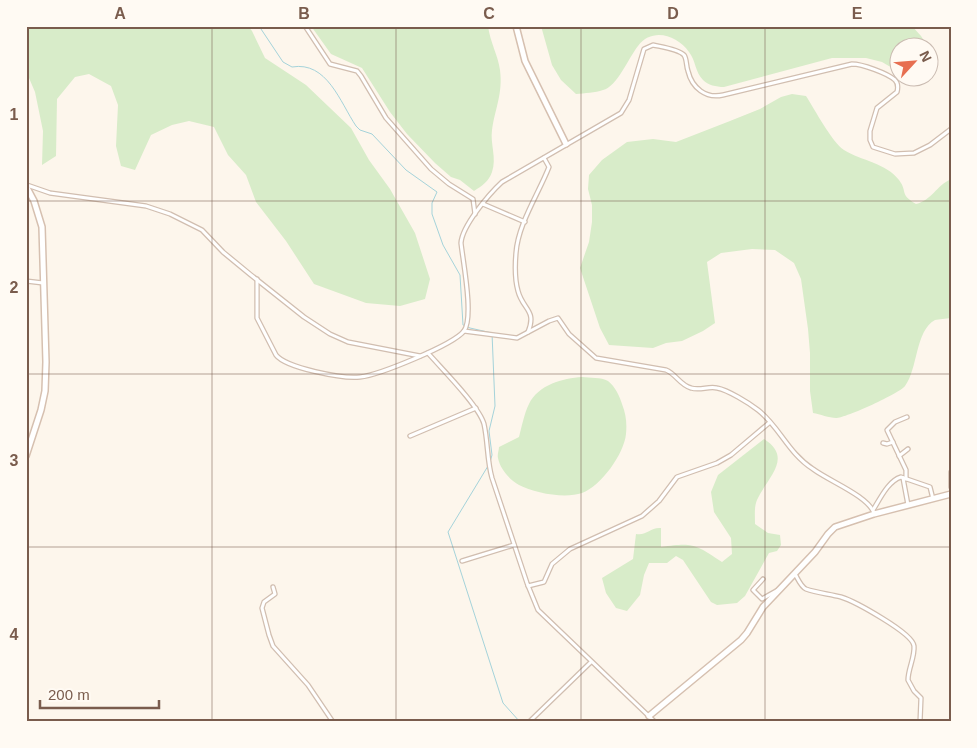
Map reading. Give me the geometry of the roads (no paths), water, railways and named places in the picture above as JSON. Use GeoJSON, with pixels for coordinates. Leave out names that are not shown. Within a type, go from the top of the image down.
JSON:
{"type":"FeatureCollection","features":[{"type":"Feature","properties":{"kind":"street"},"geometry":{"type":"LineString","coordinates":[[305,26],[330,64],[357,71],[386,118],[436,174],[471,197],[474,202],[476,215]]}},
{"type":"Feature","properties":{"kind":"street"},"geometry":{"type":"LineString","coordinates":[[516,26],[525,61],[566,144]]}},
{"type":"Feature","properties":{"kind":"street"},"geometry":{"type":"LineString","coordinates":[[257,279],[257,318],[279,359],[320,373],[358,378],[428,353],[464,331],[468,322],[461,238],[483,204],[502,182],[566,144],[622,114],[644,49],[653,45],[683,54],[686,59],[690,79],[694,85],[700,91],[711,96],[723,96],[852,64],[861,64],[871,68],[894,80],[898,85],[897,92],[877,108],[869,138],[872,145],[877,149],[895,154],[914,153],[930,145],[951,129]]}},
{"type":"Feature","properties":{"kind":"street"},"geometry":{"type":"LineString","coordinates":[[528,333],[532,324],[532,317],[518,292],[516,255],[517,245],[535,194],[549,167],[544,158]]}},
{"type":"Feature","properties":{"kind":"street"},"geometry":{"type":"LineString","coordinates":[[26,185],[50,193],[146,206],[170,214],[202,230],[223,252],[304,317],[330,334],[348,342],[421,356]]}},
{"type":"Feature","properties":{"kind":"street"},"geometry":{"type":"LineString","coordinates":[[26,185],[40,221],[46,362],[41,410],[26,456]]}},
{"type":"Feature","properties":{"kind":"street"},"geometry":{"type":"LineString","coordinates":[[483,204],[525,222]]}},
{"type":"Feature","properties":{"kind":"street"},"geometry":{"type":"LineString","coordinates":[[26,281],[43,283]]}},
{"type":"Feature","properties":{"kind":"street"},"geometry":{"type":"LineString","coordinates":[[464,331],[517,338],[558,318],[569,334],[596,358],[669,371],[681,384],[689,388],[718,388],[758,410],[803,463],[862,498],[874,512]]}},
{"type":"Feature","properties":{"kind":"street"},"geometry":{"type":"LineString","coordinates":[[428,353],[476,408],[483,423],[488,466],[535,604],[542,615],[655,722]]}},
{"type":"Feature","properties":{"kind":"street"},"geometry":{"type":"LineString","coordinates":[[410,436],[476,408]]}},
{"type":"Feature","properties":{"kind":"street"},"geometry":{"type":"LineString","coordinates":[[907,417],[896,422],[887,430],[906,470],[904,478],[908,506]]}},
{"type":"Feature","properties":{"kind":"street"},"geometry":{"type":"LineString","coordinates":[[528,586],[544,582],[552,564],[570,549],[642,516],[659,501],[677,477],[717,463],[731,455],[770,423]]}},
{"type":"Feature","properties":{"kind":"street"},"geometry":{"type":"LineString","coordinates":[[884,443],[893,442]]}},
{"type":"Feature","properties":{"kind":"street"},"geometry":{"type":"LineString","coordinates":[[899,456],[908,449]]}},
{"type":"Feature","properties":{"kind":"street"},"geometry":{"type":"LineString","coordinates":[[951,472],[951,487]]}},
{"type":"Feature","properties":{"kind":"street"},"geometry":{"type":"LineString","coordinates":[[874,512],[894,480],[904,478],[930,487],[933,499]]}},
{"type":"Feature","properties":{"kind":"street"},"geometry":{"type":"LineString","coordinates":[[649,716],[741,640],[763,608],[815,552],[835,527],[874,512],[908,506],[951,494]]}},
{"type":"Feature","properties":{"kind":"street"},"geometry":{"type":"LineString","coordinates":[[462,562],[514,545]]}},
{"type":"Feature","properties":{"kind":"street"},"geometry":{"type":"LineString","coordinates":[[795,574],[806,589],[840,597],[866,608],[891,624],[912,641],[914,647],[908,680],[920,698],[920,722]]}},
{"type":"Feature","properties":{"kind":"street"},"geometry":{"type":"LineString","coordinates":[[763,579],[753,590],[762,600],[775,590],[778,590]]}},
{"type":"Feature","properties":{"kind":"street"},"geometry":{"type":"LineString","coordinates":[[273,587],[275,594],[264,602],[262,608],[268,635],[273,646],[308,686],[332,722]]}},
{"type":"Feature","properties":{"kind":"street"},"geometry":{"type":"LineString","coordinates":[[530,722],[591,662]]}},
{"type":"Feature","properties":{"kind":"waterway"},"geometry":{"type":"LineString","coordinates":[[259,26],[283,62],[292,67],[304,67],[315,70],[331,85],[356,126],[360,130],[372,134],[406,170],[437,192],[432,203],[432,214],[443,245],[460,275],[463,325],[492,333],[495,406],[489,431],[492,455],[490,462]]}},
{"type":"Feature","properties":{"kind":"waterway"},"geometry":{"type":"LineString","coordinates":[[488,466],[448,532],[503,703],[520,722]]}}]}
